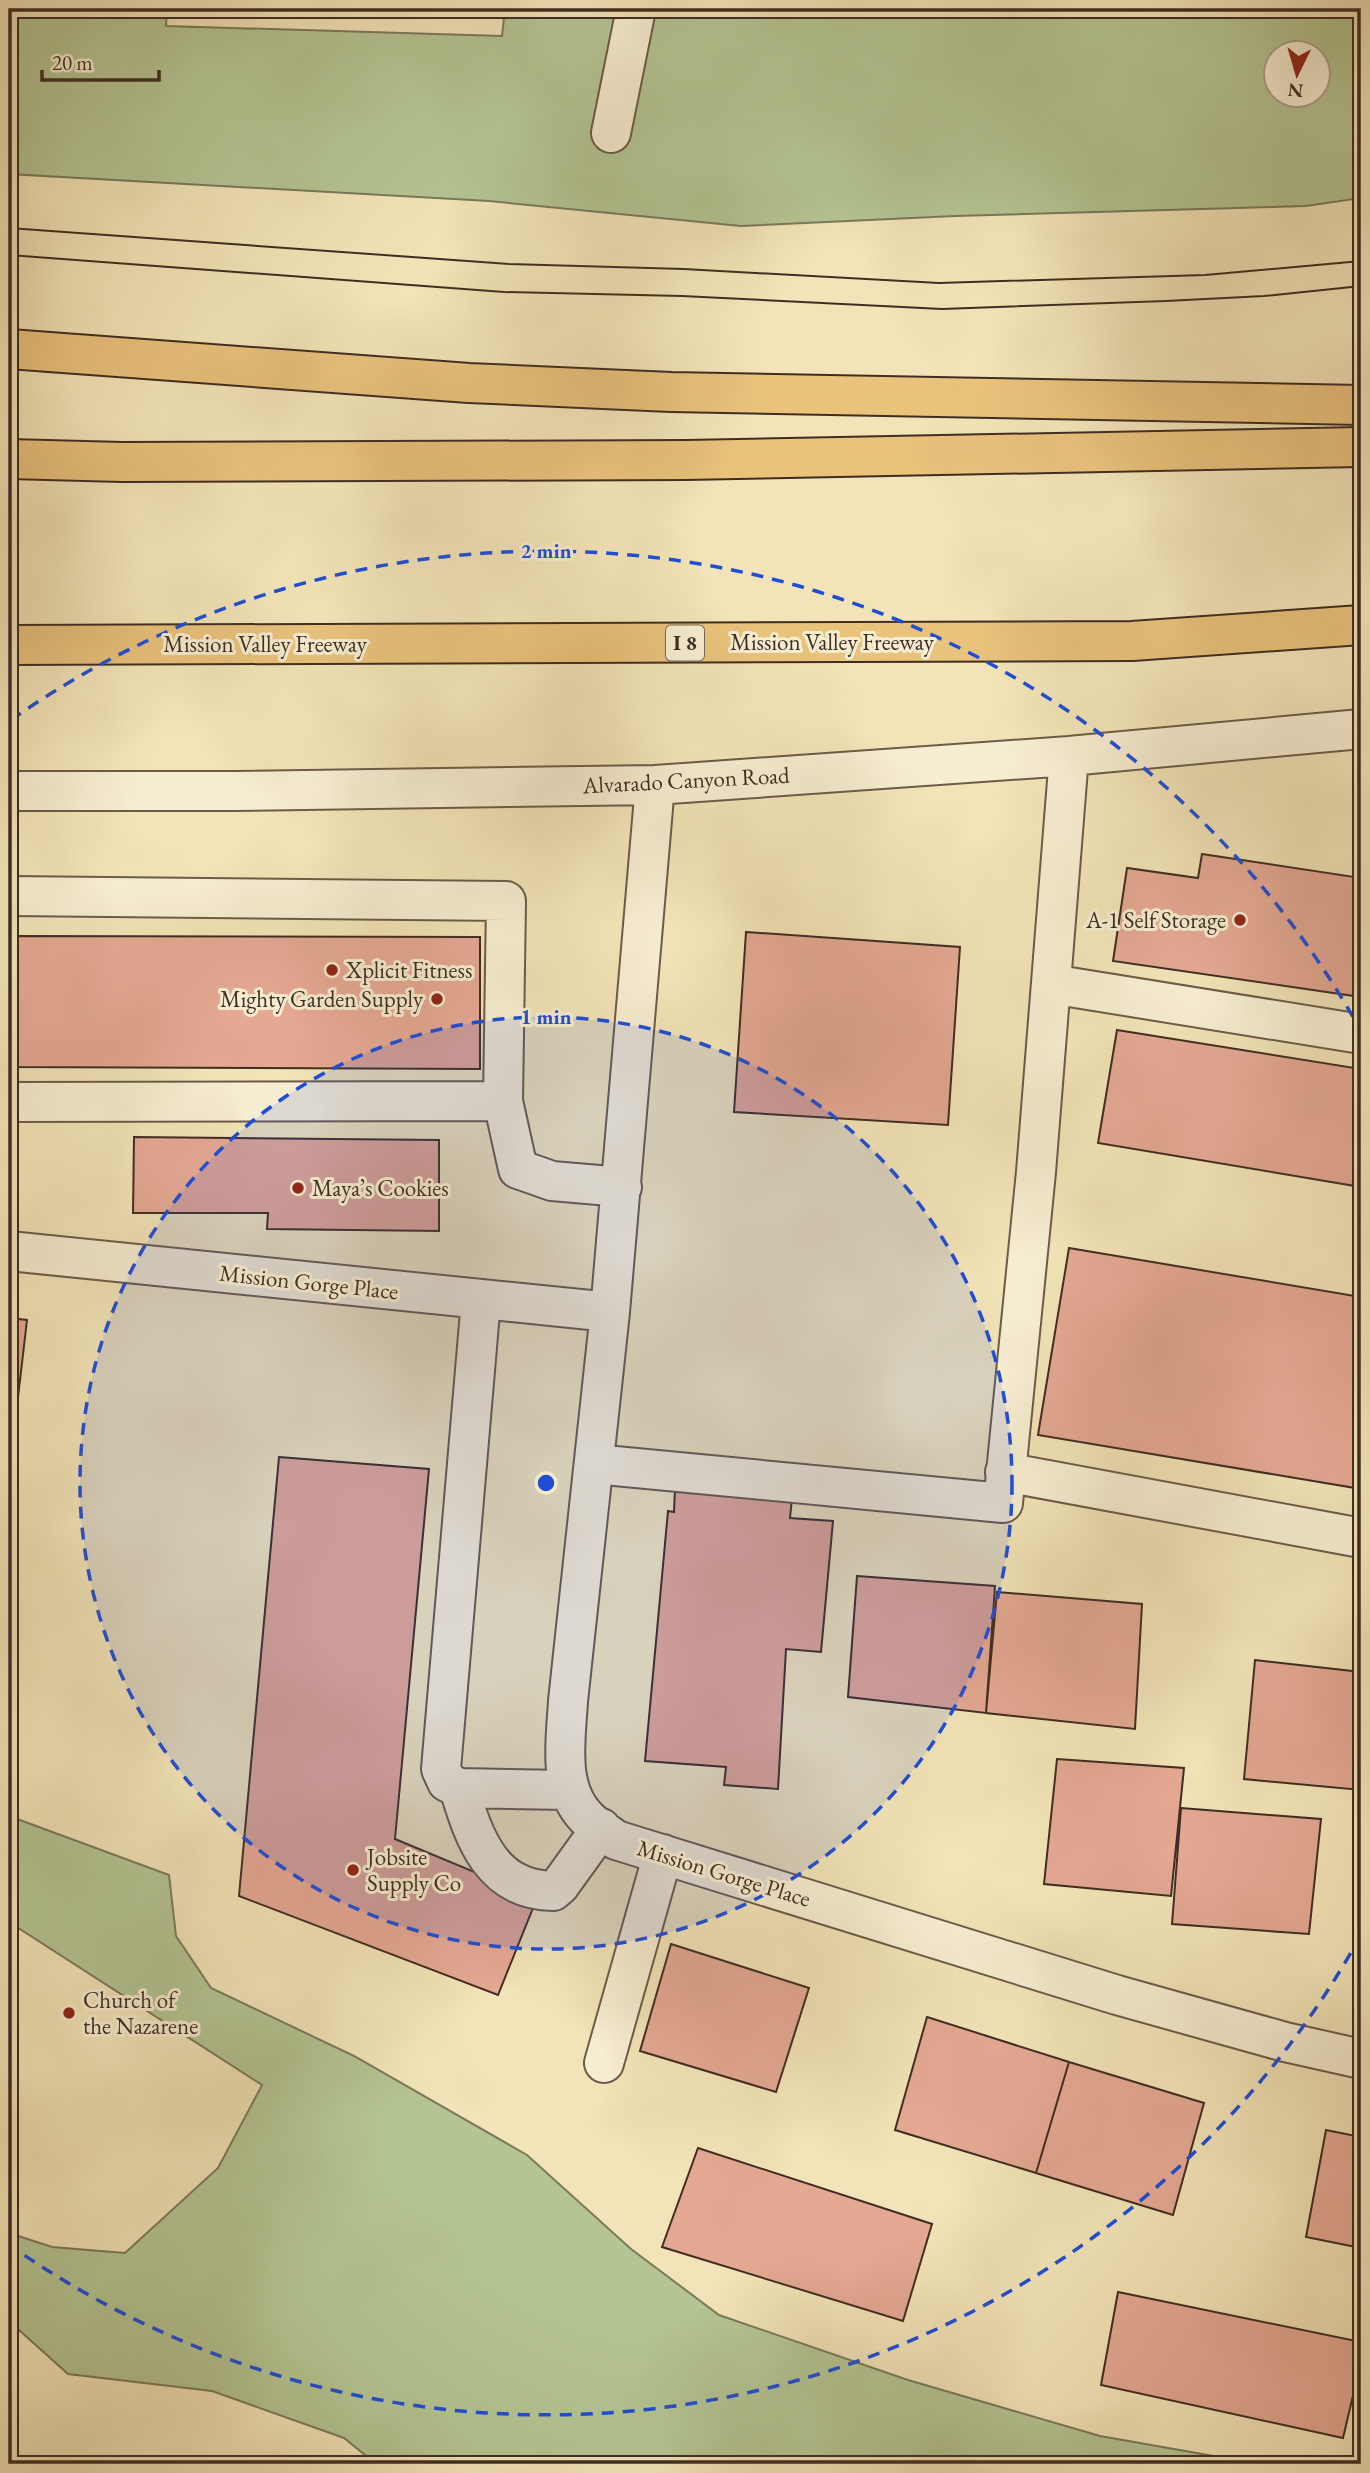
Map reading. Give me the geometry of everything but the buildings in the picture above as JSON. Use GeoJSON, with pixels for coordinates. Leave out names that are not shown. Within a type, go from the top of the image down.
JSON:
{"type":"FeatureCollection","features":[{"type":"Feature","properties":{"kind":"highway"},"geometry":{"type":"LineString","coordinates":[[9,349],[470,383],[658,392],[1361,405]]}},
{"type":"Feature","properties":{"kind":"highway"},"geometry":{"type":"LineString","coordinates":[[9,459],[122,462],[673,460],[1361,447]]}},
{"type":"Feature","properties":{"kind":"highway","name":"Mission Valley Freeway"},"geometry":{"type":"LineString","coordinates":[[9,645],[1132,641],[1361,625]]}},
{"type":"Feature","properties":{"kind":"street"},"geometry":{"type":"LineString","coordinates":[[611,133],[636,9]]}},
{"type":"Feature","properties":{"kind":"street","name":"Alvarado Canyon Road"},"geometry":{"type":"LineString","coordinates":[[9,791],[236,791],[655,785],[1069,756],[1361,729]]}},
{"type":"Feature","properties":{"kind":"street"},"geometry":{"type":"LineString","coordinates":[[594,1464],[1003,1503],[1036,1172],[1069,756]]}},
{"type":"Feature","properties":{"kind":"street"},"geometry":{"type":"LineString","coordinates":[[481,1300],[441,1769],[447,1782],[459,1788],[568,1790],[568,1702],[622,1187],[655,785]]}},
{"type":"Feature","properties":{"kind":"street"},"geometry":{"type":"LineString","coordinates":[[9,896],[506,901],[503,1101],[518,1169],[552,1181],[622,1187]]}},
{"type":"Feature","properties":{"kind":"street"},"geometry":{"type":"LineString","coordinates":[[1051,984],[1361,1034]]}},
{"type":"Feature","properties":{"kind":"street"},"geometry":{"type":"LineString","coordinates":[[9,1102],[503,1101]]}},
{"type":"Feature","properties":{"kind":"street"},"geometry":{"type":"LineString","coordinates":[[9,1268],[26,1252]]}},
{"type":"Feature","properties":{"kind":"street","name":"Mission Gorge Place"},"geometry":{"type":"LineString","coordinates":[[26,1252],[610,1312]]}},
{"type":"Feature","properties":{"kind":"street"},"geometry":{"type":"LineString","coordinates":[[1005,1472],[1361,1538]]}},
{"type":"Feature","properties":{"kind":"street"},"geometry":{"type":"LineString","coordinates":[[459,1788],[471,1826],[486,1855],[501,1873],[520,1885],[553,1891],[561,1885],[601,1828]]}},
{"type":"Feature","properties":{"kind":"street","name":"Mission Gorge Place"},"geometry":{"type":"LineString","coordinates":[[568,1790],[585,1816],[617,1840],[1117,1995],[1284,2042],[1361,2059]]}},
{"type":"Feature","properties":{"kind":"street"},"geometry":{"type":"LineString","coordinates":[[604,2063],[663,1854]]}},
{"type":"Feature","properties":{"kind":"green space"},"geometry":{"type":"Polygon","coordinates":[[[9,9],[167,9],[166,26],[502,36],[505,9],[1361,9],[1361,198],[1306,206],[955,216],[741,226],[489,201],[9,174],[9,9]]]}},
{"type":"Feature","properties":{"kind":"green space"},"geometry":{"type":"Polygon","coordinates":[[[9,1816],[169,1875],[176,1936],[211,1988],[354,2056],[527,2155],[631,2249],[719,2315],[908,2380],[1100,2436],[1259,2464],[376,2464],[344,2438],[212,2391],[68,2374],[9,2321],[9,2233],[52,2247],[125,2253],[218,2168],[262,2085],[9,1922],[9,1816]]]}},
{"type":"Feature","properties":{"kind":"tram line"},"geometry":{"type":"LineString","coordinates":[[9,228],[509,264],[684,269],[939,283],[1205,275],[1361,261]]}},
{"type":"Feature","properties":{"kind":"tram line"},"geometry":{"type":"LineString","coordinates":[[9,255],[504,292],[682,296],[942,309],[1264,296],[1361,286]]}},
{"type":"Feature","properties":{"kind":"place","name":"A-1 Self Storage"},"geometry":{"type":"Point","coordinates":[1240,920]}},
{"type":"Feature","properties":{"kind":"place","name":"Xplicit Fitness"},"geometry":{"type":"Point","coordinates":[332,970]}},
{"type":"Feature","properties":{"kind":"place","name":"Mighty Garden Supply"},"geometry":{"type":"Point","coordinates":[437,999]}},
{"type":"Feature","properties":{"kind":"place","name":"Maya’s Cookies"},"geometry":{"type":"Point","coordinates":[298,1188]}},
{"type":"Feature","properties":{"kind":"place","name":"Jobsite Supply Co"},"geometry":{"type":"Point","coordinates":[353,1870]}},
{"type":"Feature","properties":{"kind":"place","name":"Church of the Nazarene"},"geometry":{"type":"Point","coordinates":[69,2013]}}]}
